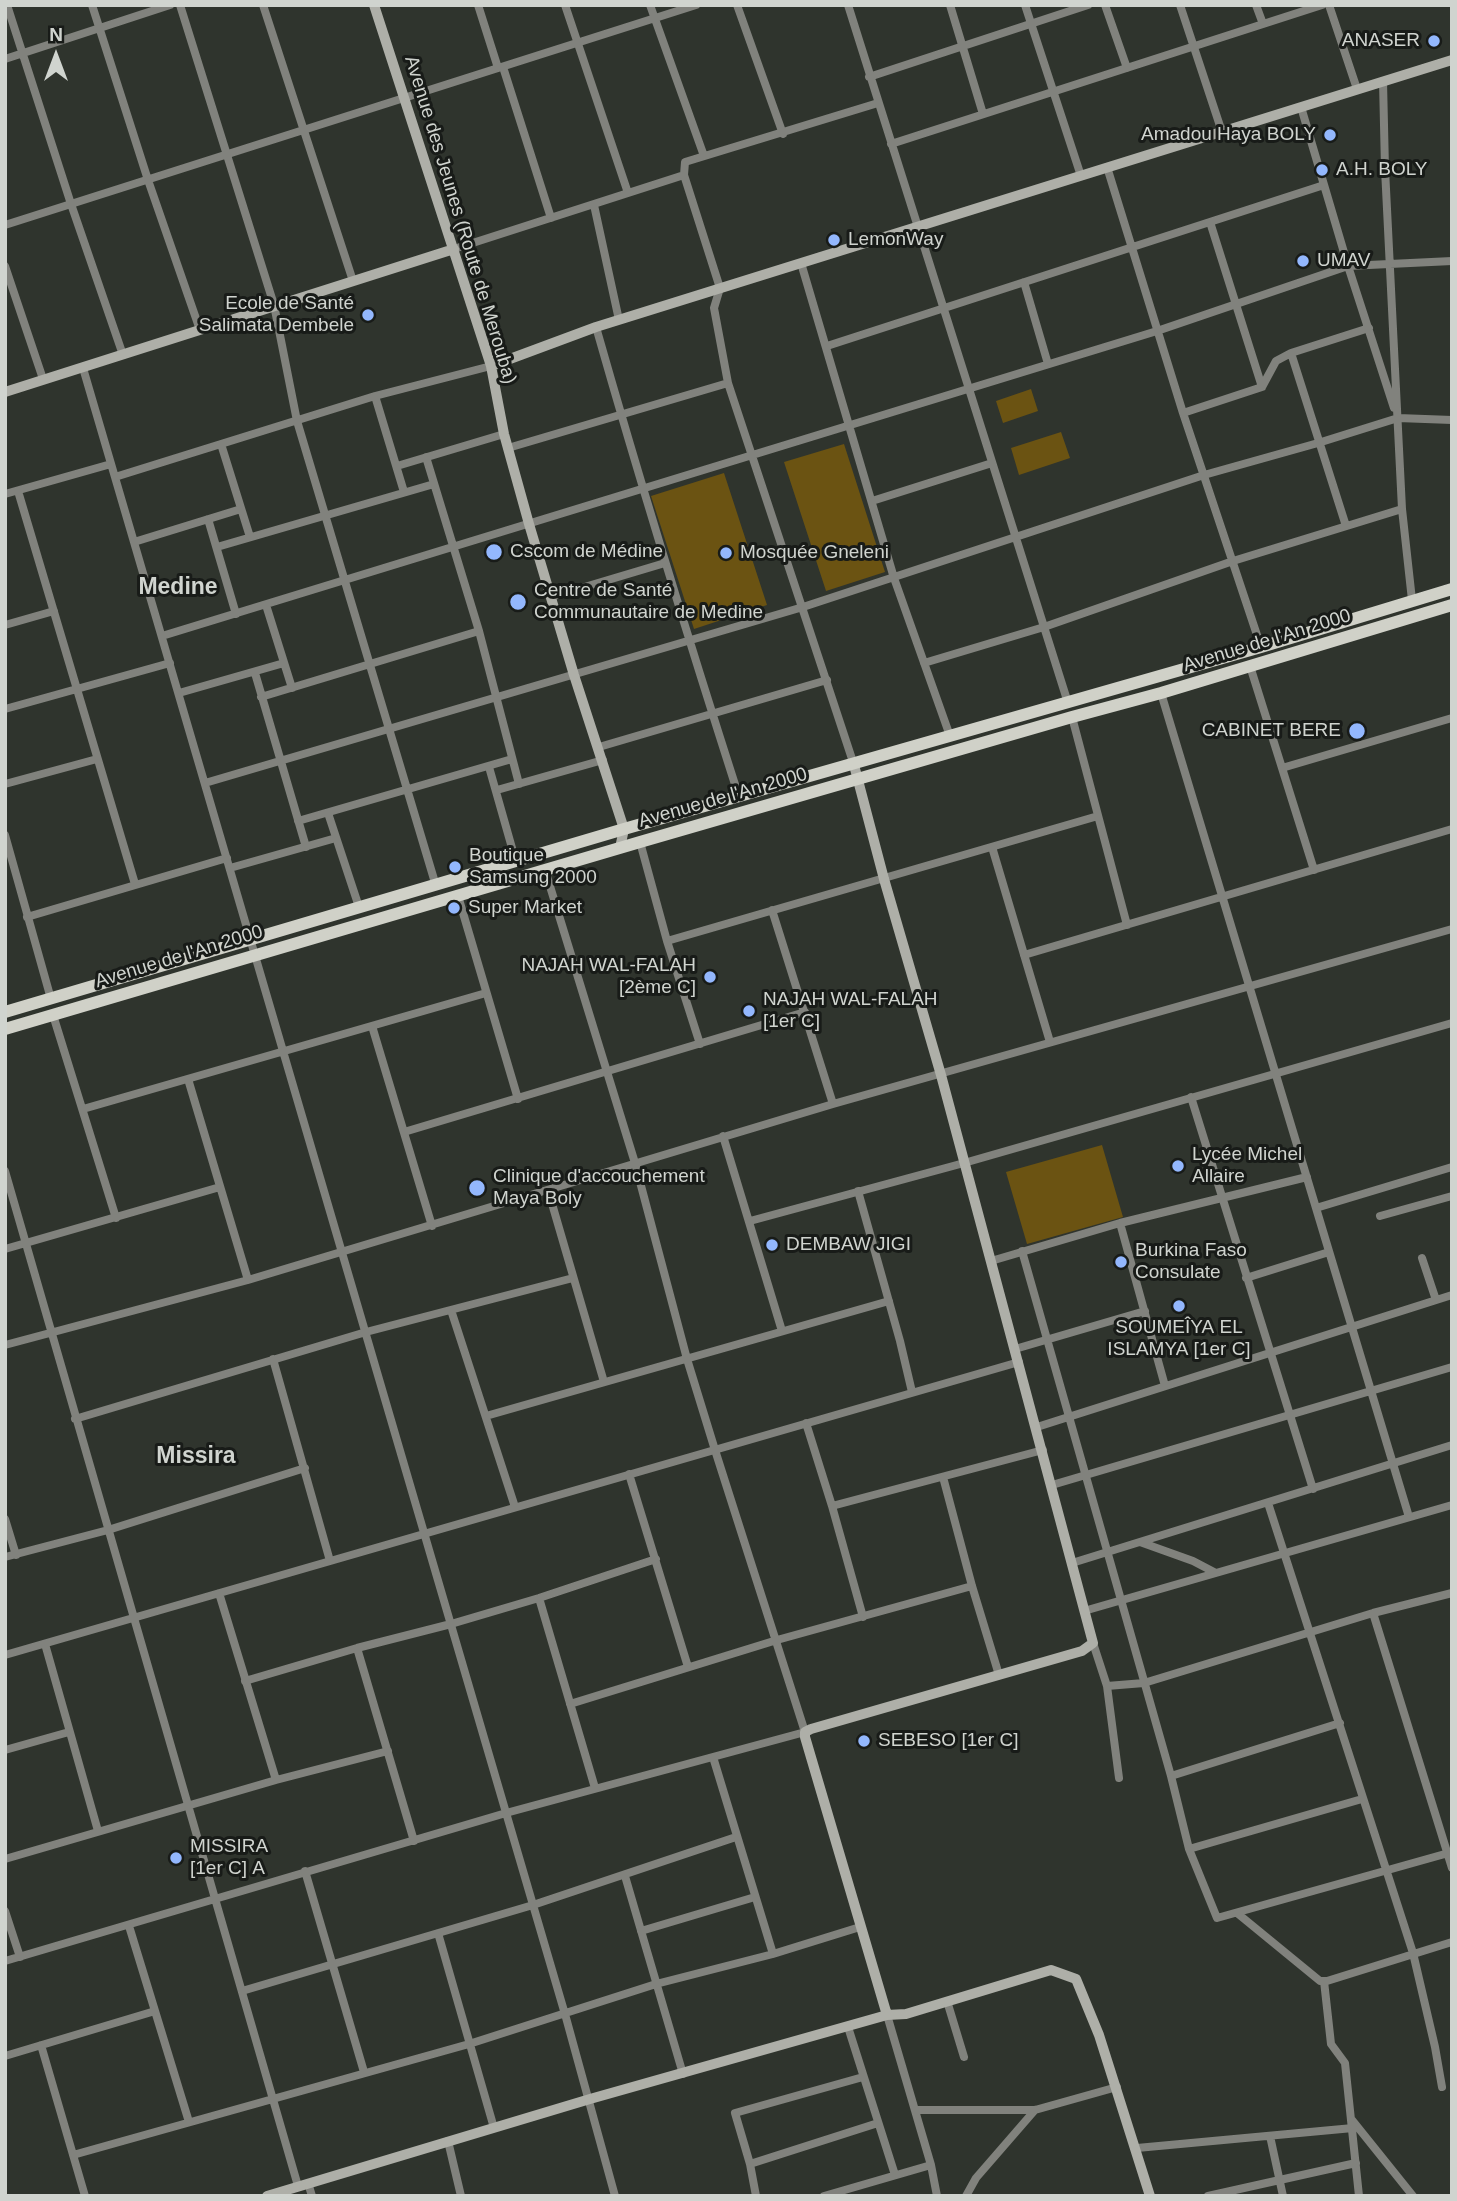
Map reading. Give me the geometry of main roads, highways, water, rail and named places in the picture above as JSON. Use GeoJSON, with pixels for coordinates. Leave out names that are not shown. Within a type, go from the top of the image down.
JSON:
{"type":"FeatureCollection","features":[{"type":"Feature","properties":{"kind":"main road","name":"Avenue des Jeunes (Route de Merouba)"},"geometry":{"type":"LineString","coordinates":[[374,5],[491,366],[504,434],[529,524],[624,830],[620,848]]}},
{"type":"Feature","properties":{"kind":"main road"},"geometry":{"type":"LineString","coordinates":[[491,366],[596,327],[1452,60]]}},
{"type":"Feature","properties":{"kind":"main road"},"geometry":{"type":"LineString","coordinates":[[5,392],[454,249]]}},
{"type":"Feature","properties":{"kind":"main road","name":"Avenue de l'An 2000"},"geometry":{"type":"LineString","coordinates":[[5,1012],[1452,589]]}},
{"type":"Feature","properties":{"kind":"main road","name":"Avenue de l'An 2000"},"geometry":{"type":"LineString","coordinates":[[5,1029],[256,953],[1161,693],[1452,605]]}},
{"type":"Feature","properties":{"kind":"main road"},"geometry":{"type":"LineString","coordinates":[[854,765],[1037,1427],[1093,1643],[1082,1651],[805,1732],[887,2015]]}},
{"type":"Feature","properties":{"kind":"main road"},"geometry":{"type":"LineString","coordinates":[[267,2196],[590,2099],[887,2015],[906,2014],[1051,1970],[1076,1979],[1117,2087],[1150,2196]]}},
{"type":"Feature","properties":{"kind":"place","name":"ANASER"},"geometry":{"type":"Point","coordinates":[1434,41]}},
{"type":"Feature","properties":{"kind":"place","name":"Amadou Haya BOLY"},"geometry":{"type":"Point","coordinates":[1330,135]}},
{"type":"Feature","properties":{"kind":"place","name":"A.H. BOLY"},"geometry":{"type":"Point","coordinates":[1322,170]}},
{"type":"Feature","properties":{"kind":"place","name":"LemonWay"},"geometry":{"type":"Point","coordinates":[834,240]}},
{"type":"Feature","properties":{"kind":"place","name":"UMAV"},"geometry":{"type":"Point","coordinates":[1303,261]}},
{"type":"Feature","properties":{"kind":"place","name":"Ecole de Santé Salimata Dembele"},"geometry":{"type":"Point","coordinates":[368,315]}},
{"type":"Feature","properties":{"kind":"place","name":"Cscom de Médine"},"geometry":{"type":"Point","coordinates":[494,552]}},
{"type":"Feature","properties":{"kind":"place","name":"Mosquée Gneleni"},"geometry":{"type":"Point","coordinates":[726,553]}},
{"type":"Feature","properties":{"kind":"place","name":"Centre de Santé Communautaire de Medine"},"geometry":{"type":"Point","coordinates":[518,602]}},
{"type":"Feature","properties":{"kind":"place","name":"CABINET BERE"},"geometry":{"type":"Point","coordinates":[1357,731]}},
{"type":"Feature","properties":{"kind":"place","name":"Boutique Samsung 2000"},"geometry":{"type":"Point","coordinates":[455,867]}},
{"type":"Feature","properties":{"kind":"place","name":"Super Market"},"geometry":{"type":"Point","coordinates":[454,908]}},
{"type":"Feature","properties":{"kind":"place","name":"NAJAH WAL-FALAH [2ème C]"},"geometry":{"type":"Point","coordinates":[710,977]}},
{"type":"Feature","properties":{"kind":"place","name":"NAJAH WAL-FALAH [1er C]"},"geometry":{"type":"Point","coordinates":[749,1011]}},
{"type":"Feature","properties":{"kind":"place","name":"Lycée Michel Allaire"},"geometry":{"type":"Point","coordinates":[1178,1166]}},
{"type":"Feature","properties":{"kind":"place","name":"Clinique d'accouchement Maya Boly"},"geometry":{"type":"Point","coordinates":[477,1188]}},
{"type":"Feature","properties":{"kind":"place","name":"DEMBAW JIGI"},"geometry":{"type":"Point","coordinates":[772,1245]}},
{"type":"Feature","properties":{"kind":"place","name":"Burkina Faso Consulate"},"geometry":{"type":"Point","coordinates":[1121,1262]}},
{"type":"Feature","properties":{"kind":"place","name":"SOUMEÎYA EL ISLAMYA [1er C]"},"geometry":{"type":"Point","coordinates":[1179,1306]}},
{"type":"Feature","properties":{"kind":"place","name":"SEBESO [1er C]"},"geometry":{"type":"Point","coordinates":[864,1741]}},
{"type":"Feature","properties":{"kind":"place","name":"MISSIRA [1er C] A"},"geometry":{"type":"Point","coordinates":[176,1858]}},
{"type":"Feature","properties":{"kind":"district","name":"Medine"},"geometry":{"type":"Point","coordinates":[178,588]}},
{"type":"Feature","properties":{"kind":"district","name":"Missira"},"geometry":{"type":"Point","coordinates":[196,1457]}}]}
